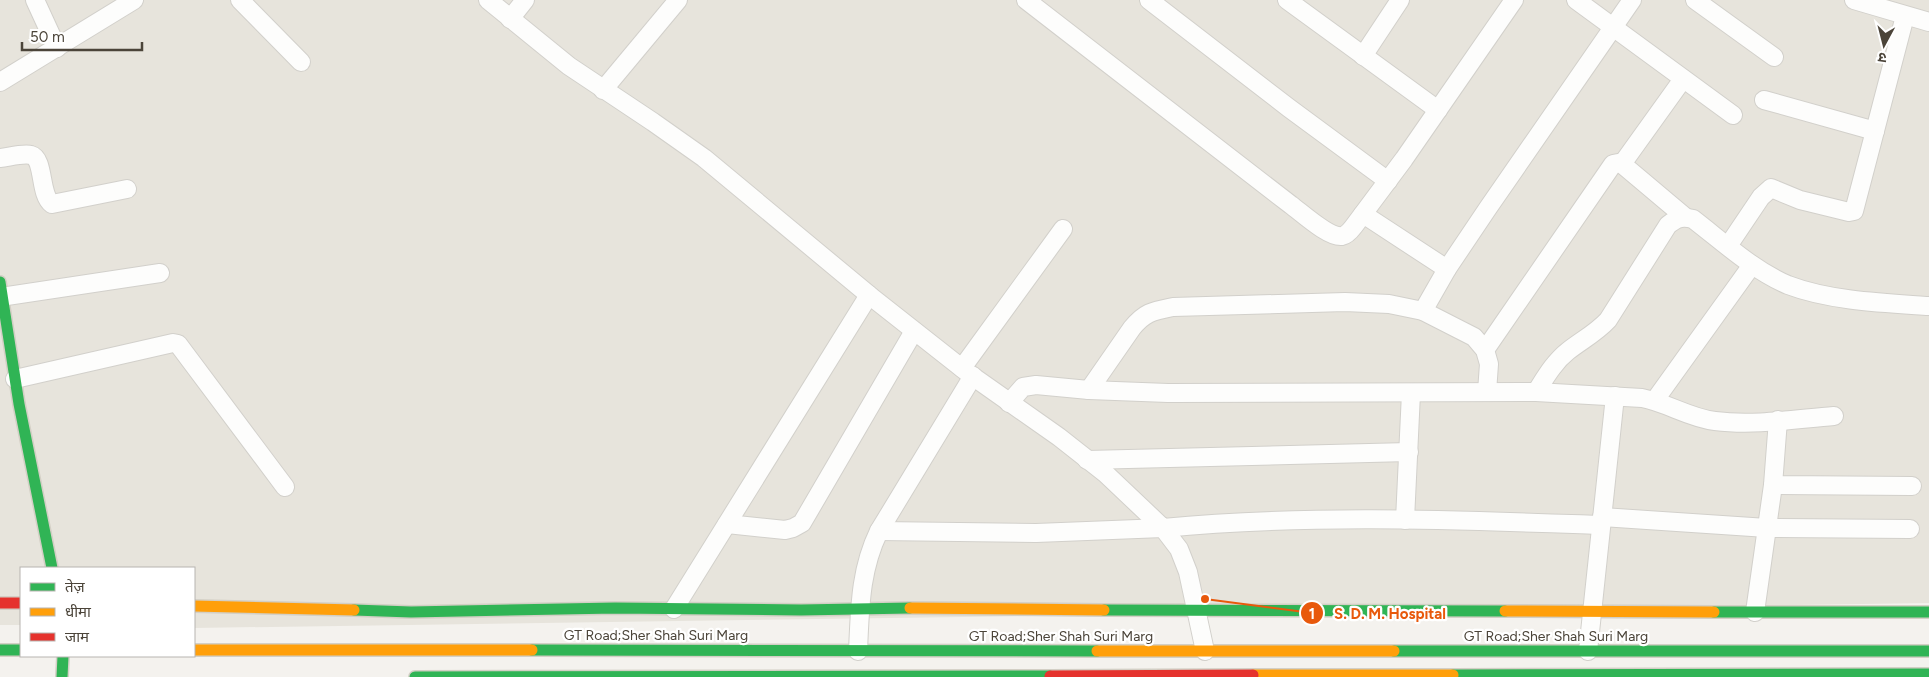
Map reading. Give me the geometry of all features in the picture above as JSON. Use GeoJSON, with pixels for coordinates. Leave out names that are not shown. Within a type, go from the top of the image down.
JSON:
{"type":"FeatureCollection","features":[{"type":"Feature","properties":{"kind":"main road"},"geometry":{"type":"LineString","coordinates":[[1,292],[15,379],[52,567]]}},
{"type":"Feature","properties":{"kind":"main road"},"geometry":{"type":"LineString","coordinates":[[0,603],[20,603]]}},
{"type":"Feature","properties":{"kind":"main road"},"geometry":{"type":"LineString","coordinates":[[195,606],[411,612],[860,608],[1196,611],[1929,612]]}},
{"type":"Feature","properties":{"kind":"main road"},"geometry":{"type":"LineString","coordinates":[[0,650],[20,650]]}},
{"type":"Feature","properties":{"kind":"main road","name":"GT Road;Sher Shah Suri Marg"},"geometry":{"type":"LineString","coordinates":[[195,650],[1929,651]]}},
{"type":"Feature","properties":{"kind":"main road"},"geometry":{"type":"LineString","coordinates":[[62,657],[62,677]]}},
{"type":"Feature","properties":{"kind":"main road"},"geometry":{"type":"LineString","coordinates":[[415,677],[1918,675]]}},
{"type":"Feature","properties":{"kind":"street"},"geometry":{"type":"LineString","coordinates":[[35,0],[57,48]]}},
{"type":"Feature","properties":{"kind":"street"},"geometry":{"type":"LineString","coordinates":[[0,82],[134,0]]}},
{"type":"Feature","properties":{"kind":"street"},"geometry":{"type":"LineString","coordinates":[[240,0],[301,62]]}},
{"type":"Feature","properties":{"kind":"street"},"geometry":{"type":"LineString","coordinates":[[488,0],[569,66],[704,158],[914,331],[1106,474],[1164,528],[1179,549],[1194,591],[1196,611],[1205,651]]}},
{"type":"Feature","properties":{"kind":"street"},"geometry":{"type":"LineString","coordinates":[[510,19],[525,0]]}},
{"type":"Feature","properties":{"kind":"street"},"geometry":{"type":"LineString","coordinates":[[603,90],[678,0]]}},
{"type":"Feature","properties":{"kind":"street"},"geometry":{"type":"LineString","coordinates":[[1026,0],[1325,230],[1336,236],[1345,236],[1363,214],[1514,0]]}},
{"type":"Feature","properties":{"kind":"street"},"geometry":{"type":"LineString","coordinates":[[1149,0],[1288,108],[1388,180]]}},
{"type":"Feature","properties":{"kind":"street"},"geometry":{"type":"LineString","coordinates":[[1364,56],[1400,0]]}},
{"type":"Feature","properties":{"kind":"street"},"geometry":{"type":"LineString","coordinates":[[1576,0],[1733,115]]}},
{"type":"Feature","properties":{"kind":"street"},"geometry":{"type":"LineString","coordinates":[[1423,311],[1447,269],[1632,0]]}},
{"type":"Feature","properties":{"kind":"street"},"geometry":{"type":"LineString","coordinates":[[1694,0],[1774,57]]}},
{"type":"Feature","properties":{"kind":"street"},"geometry":{"type":"LineString","coordinates":[[1854,0],[1883,4],[1905,16],[1929,22]]}},
{"type":"Feature","properties":{"kind":"street"},"geometry":{"type":"LineString","coordinates":[[1298,3],[1364,56],[1438,110]]}},
{"type":"Feature","properties":{"kind":"street"},"geometry":{"type":"LineString","coordinates":[[1728,246],[1761,197],[1771,188],[1816,204],[1848,212],[1854,211],[1905,16]]}},
{"type":"Feature","properties":{"kind":"street"},"geometry":{"type":"LineString","coordinates":[[1622,164],[1684,79]]}},
{"type":"Feature","properties":{"kind":"street"},"geometry":{"type":"LineString","coordinates":[[1764,100],[1875,131]]}},
{"type":"Feature","properties":{"kind":"street"},"geometry":{"type":"LineString","coordinates":[[0,158],[30,155],[35,157],[38,160],[46,198],[52,204],[127,189]]}},
{"type":"Feature","properties":{"kind":"street"},"geometry":{"type":"LineString","coordinates":[[1485,350],[1602,179],[1613,164],[1618,163],[1622,164],[1685,217],[1693,219],[1752,265],[1788,285],[1816,293],[1875,302],[1929,306]]}},
{"type":"Feature","properties":{"kind":"street"},"geometry":{"type":"LineString","coordinates":[[1363,214],[1447,269]]}},
{"type":"Feature","properties":{"kind":"street"},"geometry":{"type":"LineString","coordinates":[[1536,392],[1567,352],[1596,332],[1608,320],[1668,225],[1676,219],[1685,217]]}},
{"type":"Feature","properties":{"kind":"street"},"geometry":{"type":"LineString","coordinates":[[858,651],[864,570],[869,551],[967,372],[1063,229]]}},
{"type":"Feature","properties":{"kind":"street"},"geometry":{"type":"LineString","coordinates":[[1654,400],[1752,265]]}},
{"type":"Feature","properties":{"kind":"street"},"geometry":{"type":"LineString","coordinates":[[1,292],[160,273]]}},
{"type":"Feature","properties":{"kind":"street"},"geometry":{"type":"LineString","coordinates":[[674,609],[869,295]]}},
{"type":"Feature","properties":{"kind":"street"},"geometry":{"type":"LineString","coordinates":[[1089,390],[1132,328],[1140,319],[1151,312],[1173,307],[1345,302],[1389,304],[1423,311],[1474,337],[1485,350],[1489,364],[1487,392]]}},
{"type":"Feature","properties":{"kind":"street"},"geometry":{"type":"LineString","coordinates":[[727,524],[785,530],[793,528],[802,522],[914,331]]}},
{"type":"Feature","properties":{"kind":"street"},"geometry":{"type":"LineString","coordinates":[[15,379],[173,343],[178,344],[285,487]]}},
{"type":"Feature","properties":{"kind":"street"},"geometry":{"type":"LineString","coordinates":[[1009,403],[1019,390],[1026,385],[1036,384],[1089,390],[1168,393],[1536,392],[1654,400],[1696,417],[1715,421],[1778,420],[1834,416]]}},
{"type":"Feature","properties":{"kind":"street"},"geometry":{"type":"LineString","coordinates":[[1405,520],[1411,393]]}},
{"type":"Feature","properties":{"kind":"street"},"geometry":{"type":"LineString","coordinates":[[1588,651],[1615,396]]}},
{"type":"Feature","properties":{"kind":"street"},"geometry":{"type":"LineString","coordinates":[[1755,612],[1773,485],[1778,420]]}},
{"type":"Feature","properties":{"kind":"street"},"geometry":{"type":"LineString","coordinates":[[1088,460],[1409,452]]}},
{"type":"Feature","properties":{"kind":"street"},"geometry":{"type":"LineString","coordinates":[[1773,485],[1912,486]]}},
{"type":"Feature","properties":{"kind":"street"},"geometry":{"type":"LineString","coordinates":[[879,531],[1036,533],[1164,528],[1242,522],[1405,520],[1601,521],[1767,528],[1910,529]]}},
{"type":"Feature","properties":{"kind":"street"},"geometry":{"type":"LineString","coordinates":[[1388,651],[1389,676]]}},
{"type":"Feature","properties":{"kind":"shaded area"},"geometry":{"type":"Polygon","coordinates":[[[0,0],[1929,0],[1929,603],[195,628],[195,567],[20,567],[20,625],[0,625],[0,0]]]}},
{"type":"Feature","properties":{"kind":"traffic: fast"},"geometry":{"type":"LineString","coordinates":[[0,282],[19,404],[52,567]]}},
{"type":"Feature","properties":{"kind":"traffic: fast"},"geometry":{"type":"LineString","coordinates":[[354,610],[411,612],[615,608],[801,610],[910,608]]}},
{"type":"Feature","properties":{"kind":"traffic: fast"},"geometry":{"type":"LineString","coordinates":[[1104,610],[1505,611]]}},
{"type":"Feature","properties":{"kind":"traffic: fast"},"geometry":{"type":"LineString","coordinates":[[1714,612],[1929,612]]}},
{"type":"Feature","properties":{"kind":"traffic: fast"},"geometry":{"type":"LineString","coordinates":[[0,650],[20,650]]}},
{"type":"Feature","properties":{"kind":"traffic: fast"},"geometry":{"type":"LineString","coordinates":[[532,650],[1097,651]]}},
{"type":"Feature","properties":{"kind":"traffic: fast"},"geometry":{"type":"LineString","coordinates":[[1394,651],[1929,651]]}},
{"type":"Feature","properties":{"kind":"traffic: fast"},"geometry":{"type":"LineString","coordinates":[[62,677],[63,657]]}},
{"type":"Feature","properties":{"kind":"traffic: fast"},"geometry":{"type":"LineString","coordinates":[[1453,675],[1929,674]]}},
{"type":"Feature","properties":{"kind":"traffic: fast"},"geometry":{"type":"LineString","coordinates":[[415,677],[1050,676]]}},
{"type":"Feature","properties":{"kind":"traffic: slow"},"geometry":{"type":"LineString","coordinates":[[195,606],[354,610]]}},
{"type":"Feature","properties":{"kind":"traffic: slow"},"geometry":{"type":"LineString","coordinates":[[910,608],[1104,610]]}},
{"type":"Feature","properties":{"kind":"traffic: slow"},"geometry":{"type":"LineString","coordinates":[[1505,611],[1714,612]]}},
{"type":"Feature","properties":{"kind":"traffic: slow"},"geometry":{"type":"LineString","coordinates":[[195,650],[532,650]]}},
{"type":"Feature","properties":{"kind":"traffic: slow"},"geometry":{"type":"LineString","coordinates":[[1097,651],[1394,651]]}},
{"type":"Feature","properties":{"kind":"traffic: slow"},"geometry":{"type":"LineString","coordinates":[[1253,675],[1453,675]]}},
{"type":"Feature","properties":{"kind":"traffic: jam"},"geometry":{"type":"LineString","coordinates":[[0,603],[20,603]]}},
{"type":"Feature","properties":{"kind":"traffic: jam"},"geometry":{"type":"LineString","coordinates":[[1050,676],[1253,675]]}},
{"type":"Feature","properties":{"kind":"place","name":"S. D. M. Hospital"},"geometry":{"type":"Point","coordinates":[1205,599]}}]}
